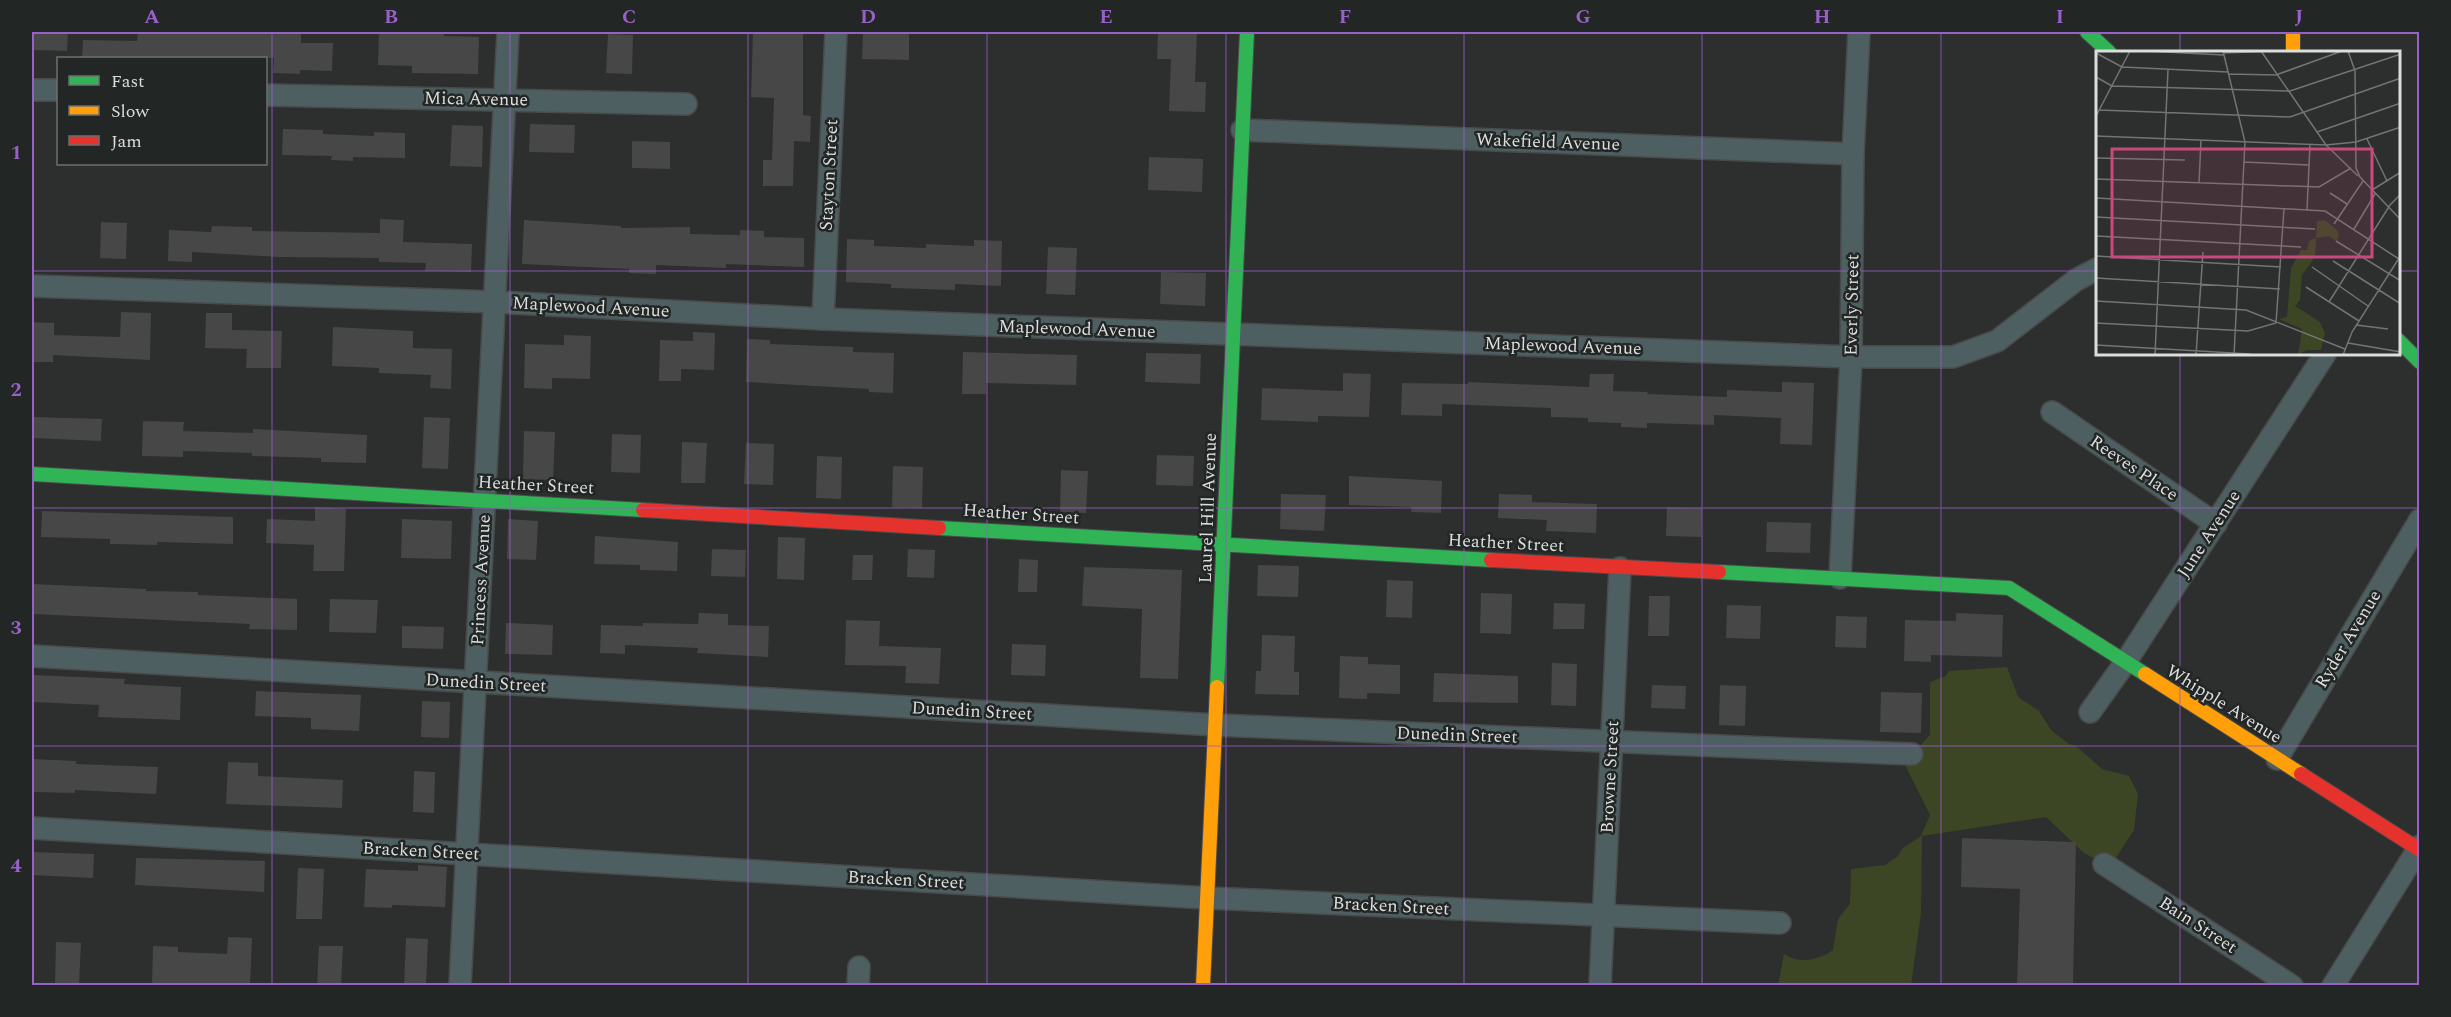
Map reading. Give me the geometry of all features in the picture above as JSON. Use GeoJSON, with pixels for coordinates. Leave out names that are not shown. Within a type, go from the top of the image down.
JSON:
{"type":"FeatureCollection","features":[{"type":"Feature","properties":{"kind":"street","name":"Princess Avenue"},"geometry":{"type":"LineString","coordinates":[[460,986],[508,32]]}},
{"type":"Feature","properties":{"kind":"street","name":"Stayton Street"},"geometry":{"type":"LineString","coordinates":[[823,319],[836,32]]}},
{"type":"Feature","properties":{"kind":"street","name":"Laurel Hill Avenue"},"geometry":{"type":"LineString","coordinates":[[1203,986],[1247,32]]}},
{"type":"Feature","properties":{"kind":"street","name":"Everly Street"},"geometry":{"type":"LineString","coordinates":[[1840,578],[1851,357],[1853,154],[1859,32]]}},
{"type":"Feature","properties":{"kind":"street"},"geometry":{"type":"LineString","coordinates":[[2087,32],[2108,51]]}},
{"type":"Feature","properties":{"kind":"street"},"geometry":{"type":"LineString","coordinates":[[2293,32],[2293,51]]}},
{"type":"Feature","properties":{"kind":"street"},"geometry":{"type":"LineString","coordinates":[[32,90],[57,90]]}},
{"type":"Feature","properties":{"kind":"street","name":"Mica Avenue"},"geometry":{"type":"LineString","coordinates":[[267,94],[686,104]]}},
{"type":"Feature","properties":{"kind":"street","name":"Wakefield Avenue"},"geometry":{"type":"LineString","coordinates":[[1242,130],[1853,154]]}},
{"type":"Feature","properties":{"kind":"street","name":"Maplewood Avenue"},"geometry":{"type":"LineString","coordinates":[[32,286],[496,302],[823,319],[1233,335],[1851,357],[1953,357],[1997,341],[2076,280],[2096,270]]}},
{"type":"Feature","properties":{"kind":"street"},"geometry":{"type":"LineString","coordinates":[[2400,342],[2420,362]]}},
{"type":"Feature","properties":{"kind":"street","name":"June Avenue"},"geometry":{"type":"LineString","coordinates":[[2090,712],[2126,663],[2324,356]]}},
{"type":"Feature","properties":{"kind":"street","name":"Reeves Place"},"geometry":{"type":"LineString","coordinates":[[2052,412],[2216,524]]}},
{"type":"Feature","properties":{"kind":"street","name":"Heather Street"},"geometry":{"type":"LineString","coordinates":[[32,474],[486,499],[1620,568],[2009,588]]}},
{"type":"Feature","properties":{"kind":"street","name":"Ryder Avenue"},"geometry":{"type":"LineString","coordinates":[[2277,759],[2420,520]]}},
{"type":"Feature","properties":{"kind":"street","name":"Browne Street"},"geometry":{"type":"LineString","coordinates":[[1600,986],[1620,568]]}},
{"type":"Feature","properties":{"kind":"street","name":"Whipple Avenue"},"geometry":{"type":"LineString","coordinates":[[2009,588],[2419,849]]}},
{"type":"Feature","properties":{"kind":"street","name":"Dunedin Street"},"geometry":{"type":"LineString","coordinates":[[32,656],[1216,725],[1912,754]]}},
{"type":"Feature","properties":{"kind":"street","name":"Bracken Street"},"geometry":{"type":"LineString","coordinates":[[32,828],[1207,898],[1780,923]]}},
{"type":"Feature","properties":{"kind":"street"},"geometry":{"type":"LineString","coordinates":[[2333,986],[2419,849]]}},
{"type":"Feature","properties":{"kind":"street","name":"Bain Street"},"geometry":{"type":"LineString","coordinates":[[2104,864],[2292,986]]}},
{"type":"Feature","properties":{"kind":"green space"},"geometry":{"type":"Polygon","coordinates":[[[2007,667],[2018,697],[2039,711],[2051,730],[2069,744],[2076,746],[2102,769],[2129,776],[2138,794],[2134,830],[2110,867],[2084,853],[2046,817],[1922,836],[1921,913],[1911,985],[1778,986],[1784,954],[1796,959],[1809,960],[1833,950],[1838,919],[1850,904],[1851,869],[1885,865],[1921,836],[1930,815],[1904,763],[1930,735],[1930,682],[1946,676],[1949,671],[2007,667]]]}},
{"type":"Feature","properties":{"kind":"building"},"geometry":{"type":"Polygon","coordinates":[[[32,32],[68,32],[67,51],[32,50],[32,32]]]}},
{"type":"Feature","properties":{"kind":"building"},"geometry":{"type":"Polygon","coordinates":[[[138,32],[301,32],[301,43],[333,43],[332,71],[300,70],[300,74],[273,73],[274,58],[267,57],[82,57],[83,40],[137,41],[138,32]]]}},
{"type":"Feature","properties":{"kind":"building"},"geometry":{"type":"Polygon","coordinates":[[[379,32],[444,33],[444,36],[479,37],[478,74],[412,73],[412,66],[378,65],[379,32]]]}},
{"type":"Feature","properties":{"kind":"building"},"geometry":{"type":"Polygon","coordinates":[[[753,32],[803,32],[803,115],[811,116],[810,142],[794,141],[793,186],[763,186],[763,160],[772,160],[774,98],[751,97],[753,32]]]}},
{"type":"Feature","properties":{"kind":"building"},"geometry":{"type":"Polygon","coordinates":[[[863,32],[909,33],[909,60],[862,59],[863,32]]]}},
{"type":"Feature","properties":{"kind":"building"},"geometry":{"type":"Polygon","coordinates":[[[1158,32],[1197,32],[1195,82],[1206,82],[1205,112],[1169,111],[1171,59],[1157,59],[1158,32]]]}},
{"type":"Feature","properties":{"kind":"building"},"geometry":{"type":"Polygon","coordinates":[[[608,34],[633,35],[632,74],[606,73],[608,34]]]}},
{"type":"Feature","properties":{"kind":"building"},"geometry":{"type":"Polygon","coordinates":[[[530,124],[575,125],[574,153],[529,152],[530,124]]]}},
{"type":"Feature","properties":{"kind":"building"},"geometry":{"type":"Polygon","coordinates":[[[452,125],[483,126],[482,167],[450,166],[452,125]]]}},
{"type":"Feature","properties":{"kind":"building"},"geometry":{"type":"Polygon","coordinates":[[[283,129],[323,130],[323,134],[374,136],[374,132],[405,133],[405,158],[353,157],[353,161],[331,160],[332,156],[282,155],[283,129]]]}},
{"type":"Feature","properties":{"kind":"building"},"geometry":{"type":"Polygon","coordinates":[[[632,141],[670,142],[670,169],[632,168],[632,141]]]}},
{"type":"Feature","properties":{"kind":"building"},"geometry":{"type":"Polygon","coordinates":[[[1149,157],[1203,159],[1202,192],[1148,190],[1149,157]]]}},
{"type":"Feature","properties":{"kind":"building"},"geometry":{"type":"Polygon","coordinates":[[[380,219],[404,220],[403,242],[472,244],[471,272],[425,271],[426,263],[379,262],[379,258],[278,257],[192,252],[192,262],[168,261],[169,230],[211,232],[212,226],[252,227],[252,231],[380,233],[380,219]]]}},
{"type":"Feature","properties":{"kind":"building"},"geometry":{"type":"Polygon","coordinates":[[[524,220],[621,226],[621,228],[690,227],[690,234],[740,235],[740,230],[764,231],[764,237],[804,238],[804,267],[726,264],[726,268],[656,265],[656,274],[629,273],[629,269],[522,264],[524,220]]]}},
{"type":"Feature","properties":{"kind":"building"},"geometry":{"type":"Polygon","coordinates":[[[101,222],[127,223],[126,259],[100,258],[101,222]]]}},
{"type":"Feature","properties":{"kind":"building"},"geometry":{"type":"Polygon","coordinates":[[[847,239],[874,240],[874,246],[926,248],[926,244],[974,246],[974,240],[1002,241],[1001,286],[955,284],[955,290],[891,288],[891,284],[846,282],[847,239]]]}},
{"type":"Feature","properties":{"kind":"building"},"geometry":{"type":"Polygon","coordinates":[[[1048,247],[1077,248],[1075,295],[1046,294],[1048,247]]]}},
{"type":"Feature","properties":{"kind":"building"},"geometry":{"type":"Polygon","coordinates":[[[1161,272],[1206,273],[1205,306],[1160,304],[1161,272]]]}},
{"type":"Feature","properties":{"kind":"building"},"geometry":{"type":"Polygon","coordinates":[[[121,312],[151,313],[150,360],[53,355],[53,362],[32,362],[32,322],[54,323],[54,335],[120,337],[121,312]]]}},
{"type":"Feature","properties":{"kind":"building"},"geometry":{"type":"Polygon","coordinates":[[[206,313],[232,313],[232,330],[282,331],[281,368],[246,368],[247,349],[205,348],[206,313]]]}},
{"type":"Feature","properties":{"kind":"building"},"geometry":{"type":"Polygon","coordinates":[[[333,327],[413,331],[413,348],[452,349],[451,389],[430,388],[431,375],[379,373],[379,368],[332,366],[333,327]]]}},
{"type":"Feature","properties":{"kind":"building"},"geometry":{"type":"Polygon","coordinates":[[[693,332],[715,333],[714,370],[681,369],[681,381],[659,381],[660,340],[693,341],[693,332]]]}},
{"type":"Feature","properties":{"kind":"building"},"geometry":{"type":"Polygon","coordinates":[[[564,335],[591,336],[590,379],[552,378],[552,389],[524,388],[525,344],[564,345],[564,335]]]}},
{"type":"Feature","properties":{"kind":"building"},"geometry":{"type":"Polygon","coordinates":[[[747,339],[770,340],[770,344],[853,347],[853,352],[894,353],[893,393],[869,392],[869,389],[746,382],[747,339]]]}},
{"type":"Feature","properties":{"kind":"building"},"geometry":{"type":"Polygon","coordinates":[[[963,352],[1077,355],[1076,385],[986,383],[986,394],[962,394],[963,352]]]}},
{"type":"Feature","properties":{"kind":"building"},"geometry":{"type":"Polygon","coordinates":[[[1146,353],[1201,354],[1200,384],[1145,382],[1146,353]]]}},
{"type":"Feature","properties":{"kind":"building"},"geometry":{"type":"Polygon","coordinates":[[[1343,373],[1371,374],[1369,417],[1318,416],[1318,422],[1261,420],[1262,388],[1343,391],[1343,373]]]}},
{"type":"Feature","properties":{"kind":"building"},"geometry":{"type":"Polygon","coordinates":[[[1590,374],[1614,374],[1613,391],[1648,392],[1647,394],[1727,397],[1727,390],[1782,392],[1782,382],[1814,383],[1812,445],[1780,444],[1781,418],[1714,415],[1714,425],[1647,423],[1647,428],[1621,427],[1621,423],[1588,422],[1588,418],[1551,417],[1551,408],[1442,404],[1442,416],[1401,415],[1402,383],[1468,384],[1468,382],[1589,387],[1590,374]]]}},
{"type":"Feature","properties":{"kind":"building"},"geometry":{"type":"Polygon","coordinates":[[[32,417],[102,419],[101,441],[32,438],[32,417]]]}},
{"type":"Feature","properties":{"kind":"building"},"geometry":{"type":"Polygon","coordinates":[[[424,417],[450,418],[448,469],[422,468],[424,417]]]}},
{"type":"Feature","properties":{"kind":"building"},"geometry":{"type":"Polygon","coordinates":[[[143,421],[184,422],[183,431],[253,433],[253,429],[367,435],[366,463],[321,462],[321,458],[252,456],[252,453],[183,451],[183,457],[142,456],[143,421]]]}},
{"type":"Feature","properties":{"kind":"building"},"geometry":{"type":"Polygon","coordinates":[[[524,431],[555,432],[553,480],[523,479],[524,431]]]}},
{"type":"Feature","properties":{"kind":"building"},"geometry":{"type":"Polygon","coordinates":[[[612,434],[641,435],[640,473],[611,472],[612,434]]]}},
{"type":"Feature","properties":{"kind":"building"},"geometry":{"type":"Polygon","coordinates":[[[682,442],[707,443],[705,483],[681,483],[682,442]]]}},
{"type":"Feature","properties":{"kind":"building"},"geometry":{"type":"Polygon","coordinates":[[[746,443],[774,444],[773,485],[744,484],[746,443]]]}},
{"type":"Feature","properties":{"kind":"building"},"geometry":{"type":"Polygon","coordinates":[[[1157,455],[1194,456],[1193,486],[1156,485],[1157,455]]]}},
{"type":"Feature","properties":{"kind":"building"},"geometry":{"type":"Polygon","coordinates":[[[817,456],[842,457],[841,499],[816,498],[817,456]]]}},
{"type":"Feature","properties":{"kind":"building"},"geometry":{"type":"Polygon","coordinates":[[[893,466],[923,467],[922,508],[892,507],[893,466]]]}},
{"type":"Feature","properties":{"kind":"building"},"geometry":{"type":"Polygon","coordinates":[[[1061,470],[1088,471],[1086,513],[1060,512],[1061,470]]]}},
{"type":"Feature","properties":{"kind":"building"},"geometry":{"type":"Polygon","coordinates":[[[1349,476],[1442,481],[1441,513],[1411,512],[1412,507],[1349,505],[1349,476]]]}},
{"type":"Feature","properties":{"kind":"building"},"geometry":{"type":"Polygon","coordinates":[[[1281,494],[1326,495],[1324,531],[1280,529],[1281,494]]]}},
{"type":"Feature","properties":{"kind":"building"},"geometry":{"type":"Polygon","coordinates":[[[1499,494],[1532,495],[1532,502],[1597,504],[1596,533],[1546,531],[1547,520],[1498,518],[1499,494]]]}},
{"type":"Feature","properties":{"kind":"building"},"geometry":{"type":"Polygon","coordinates":[[[315,507],[346,509],[344,571],[313,571],[314,545],[266,543],[267,519],[315,521],[315,507]]]}},
{"type":"Feature","properties":{"kind":"building"},"geometry":{"type":"Polygon","coordinates":[[[1667,507],[1702,508],[1701,537],[1666,536],[1667,507]]]}},
{"type":"Feature","properties":{"kind":"building"},"geometry":{"type":"Polygon","coordinates":[[[42,511],[233,517],[233,544],[157,542],[157,545],[110,544],[110,539],[41,537],[42,511]]]}},
{"type":"Feature","properties":{"kind":"building"},"geometry":{"type":"Polygon","coordinates":[[[402,519],[452,521],[451,559],[401,558],[402,519]]]}},
{"type":"Feature","properties":{"kind":"building"},"geometry":{"type":"Polygon","coordinates":[[[508,519],[538,521],[536,560],[507,559],[508,519]]]}},
{"type":"Feature","properties":{"kind":"building"},"geometry":{"type":"Polygon","coordinates":[[[1767,522],[1811,523],[1810,553],[1766,552],[1767,522]]]}},
{"type":"Feature","properties":{"kind":"building"},"geometry":{"type":"Polygon","coordinates":[[[595,536],[678,542],[677,571],[640,570],[640,565],[594,564],[595,536]]]}},
{"type":"Feature","properties":{"kind":"building"},"geometry":{"type":"Polygon","coordinates":[[[778,537],[805,538],[804,580],[777,579],[778,537]]]}},
{"type":"Feature","properties":{"kind":"building"},"geometry":{"type":"Polygon","coordinates":[[[712,549],[746,550],[745,577],[711,576],[712,549]]]}},
{"type":"Feature","properties":{"kind":"building"},"geometry":{"type":"Polygon","coordinates":[[[908,549],[935,550],[934,578],[907,577],[908,549]]]}},
{"type":"Feature","properties":{"kind":"building"},"geometry":{"type":"Polygon","coordinates":[[[853,555],[873,555],[872,580],[852,580],[853,555]]]}},
{"type":"Feature","properties":{"kind":"building"},"geometry":{"type":"Polygon","coordinates":[[[1019,559],[1038,560],[1037,592],[1018,592],[1019,559]]]}},
{"type":"Feature","properties":{"kind":"building"},"geometry":{"type":"Polygon","coordinates":[[[1258,565],[1299,566],[1298,597],[1257,596],[1258,565]]]}},
{"type":"Feature","properties":{"kind":"building"},"geometry":{"type":"Polygon","coordinates":[[[1084,567],[1182,570],[1178,679],[1140,678],[1142,609],[1082,606],[1084,567]]]}},
{"type":"Feature","properties":{"kind":"building"},"geometry":{"type":"Polygon","coordinates":[[[1387,580],[1413,581],[1412,618],[1386,617],[1387,580]]]}},
{"type":"Feature","properties":{"kind":"building"},"geometry":{"type":"Polygon","coordinates":[[[32,584],[297,599],[297,630],[249,629],[250,624],[32,614],[32,584]]]}},
{"type":"Feature","properties":{"kind":"building"},"geometry":{"type":"Polygon","coordinates":[[[1481,593],[1512,594],[1511,634],[1480,633],[1481,593]]]}},
{"type":"Feature","properties":{"kind":"building"},"geometry":{"type":"Polygon","coordinates":[[[1649,596],[1670,596],[1669,636],[1648,636],[1649,596]]]}},
{"type":"Feature","properties":{"kind":"building"},"geometry":{"type":"Polygon","coordinates":[[[330,599],[378,600],[376,633],[329,632],[330,599]]]}},
{"type":"Feature","properties":{"kind":"building"},"geometry":{"type":"Polygon","coordinates":[[[1554,603],[1585,604],[1584,629],[1553,629],[1554,603]]]}},
{"type":"Feature","properties":{"kind":"building"},"geometry":{"type":"Polygon","coordinates":[[[1727,605],[1761,606],[1760,639],[1726,638],[1727,605]]]}},
{"type":"Feature","properties":{"kind":"building"},"geometry":{"type":"Polygon","coordinates":[[[699,613],[728,614],[728,625],[769,626],[768,657],[697,653],[698,648],[625,645],[625,654],[600,653],[601,625],[698,624],[699,613]]]}},
{"type":"Feature","properties":{"kind":"building"},"geometry":{"type":"Polygon","coordinates":[[[1956,613],[2003,615],[2002,657],[1931,655],[1931,662],[1904,661],[1905,620],[1956,621],[1956,613]]]}},
{"type":"Feature","properties":{"kind":"building"},"geometry":{"type":"Polygon","coordinates":[[[1836,616],[1867,617],[1866,648],[1835,647],[1836,616]]]}},
{"type":"Feature","properties":{"kind":"building"},"geometry":{"type":"Polygon","coordinates":[[[846,620],[880,621],[879,646],[941,648],[939,684],[905,683],[906,666],[845,665],[846,620]]]}},
{"type":"Feature","properties":{"kind":"building"},"geometry":{"type":"Polygon","coordinates":[[[506,623],[553,625],[552,655],[505,654],[506,623]]]}},
{"type":"Feature","properties":{"kind":"building"},"geometry":{"type":"Polygon","coordinates":[[[402,626],[444,627],[443,649],[402,648],[402,626]]]}},
{"type":"Feature","properties":{"kind":"building"},"geometry":{"type":"Polygon","coordinates":[[[1262,635],[1295,636],[1294,672],[1299,672],[1299,695],[1255,694],[1256,671],[1261,671],[1262,635]]]}},
{"type":"Feature","properties":{"kind":"building"},"geometry":{"type":"Polygon","coordinates":[[[1012,644],[1046,645],[1045,676],[1011,675],[1012,644]]]}},
{"type":"Feature","properties":{"kind":"building"},"geometry":{"type":"Polygon","coordinates":[[[1340,656],[1368,657],[1368,664],[1400,665],[1400,694],[1367,693],[1367,699],[1339,698],[1340,656]]]}},
{"type":"Feature","properties":{"kind":"building"},"geometry":{"type":"Polygon","coordinates":[[[1552,663],[1577,664],[1576,706],[1551,705],[1552,663]]]}},
{"type":"Feature","properties":{"kind":"building"},"geometry":{"type":"Polygon","coordinates":[[[1434,673],[1518,676],[1518,703],[1433,702],[1434,673]]]}},
{"type":"Feature","properties":{"kind":"building"},"geometry":{"type":"Polygon","coordinates":[[[34,675],[125,679],[124,684],[181,687],[180,720],[98,717],[99,705],[32,702],[34,675]]]}},
{"type":"Feature","properties":{"kind":"building"},"geometry":{"type":"Polygon","coordinates":[[[1652,685],[1686,686],[1685,709],[1651,708],[1652,685]]]}},
{"type":"Feature","properties":{"kind":"building"},"geometry":{"type":"Polygon","coordinates":[[[1720,685],[1746,686],[1745,726],[1719,725],[1720,685]]]}},
{"type":"Feature","properties":{"kind":"building"},"geometry":{"type":"Polygon","coordinates":[[[256,691],[361,695],[359,731],[311,729],[311,718],[255,716],[256,691]]]}},
{"type":"Feature","properties":{"kind":"building"},"geometry":{"type":"Polygon","coordinates":[[[1881,692],[1922,693],[1921,733],[1880,732],[1881,692]]]}},
{"type":"Feature","properties":{"kind":"building"},"geometry":{"type":"Polygon","coordinates":[[[422,701],[450,702],[449,738],[421,737],[422,701]]]}},
{"type":"Feature","properties":{"kind":"building"},"geometry":{"type":"Polygon","coordinates":[[[32,759],[76,761],[76,764],[158,767],[156,794],[75,790],[75,793],[32,792],[32,759]]]}},
{"type":"Feature","properties":{"kind":"building"},"geometry":{"type":"Polygon","coordinates":[[[228,762],[258,763],[258,776],[343,780],[342,808],[226,804],[228,762]]]}},
{"type":"Feature","properties":{"kind":"building"},"geometry":{"type":"Polygon","coordinates":[[[414,771],[435,772],[434,813],[413,812],[414,771]]]}},
{"type":"Feature","properties":{"kind":"building"},"geometry":{"type":"Polygon","coordinates":[[[1962,838],[2076,842],[2073,986],[2017,986],[2020,889],[1961,887],[1962,838]]]}},
{"type":"Feature","properties":{"kind":"building"},"geometry":{"type":"Polygon","coordinates":[[[32,852],[94,854],[93,878],[32,875],[32,852]]]}},
{"type":"Feature","properties":{"kind":"building"},"geometry":{"type":"Polygon","coordinates":[[[136,858],[265,861],[264,892],[135,885],[136,858]]]}},
{"type":"Feature","properties":{"kind":"building"},"geometry":{"type":"Polygon","coordinates":[[[418,865],[447,867],[445,907],[392,905],[392,908],[364,907],[366,869],[418,871],[418,865]]]}},
{"type":"Feature","properties":{"kind":"building"},"geometry":{"type":"Polygon","coordinates":[[[298,868],[324,869],[322,919],[296,919],[298,868]]]}},
{"type":"Feature","properties":{"kind":"building"},"geometry":{"type":"Polygon","coordinates":[[[228,937],[252,938],[250,986],[152,986],[153,946],[178,947],[178,952],[227,954],[228,937]]]}},
{"type":"Feature","properties":{"kind":"building"},"geometry":{"type":"Polygon","coordinates":[[[406,938],[428,939],[426,986],[404,986],[406,938]]]}},
{"type":"Feature","properties":{"kind":"building"},"geometry":{"type":"Polygon","coordinates":[[[56,942],[81,943],[79,985],[55,984],[56,942]]]}},
{"type":"Feature","properties":{"kind":"building"},"geometry":{"type":"Polygon","coordinates":[[[319,946],[343,946],[341,986],[317,986],[319,946]]]}},
{"type":"Feature","properties":{"kind":"traffic: fast"},"geometry":{"type":"LineString","coordinates":[[1217,687],[1247,32]]}},
{"type":"Feature","properties":{"kind":"traffic: fast"},"geometry":{"type":"LineString","coordinates":[[2087,32],[2108,51]]}},
{"type":"Feature","properties":{"kind":"traffic: fast"},"geometry":{"type":"LineString","coordinates":[[2400,342],[2420,362]]}},
{"type":"Feature","properties":{"kind":"traffic: fast"},"geometry":{"type":"LineString","coordinates":[[32,474],[643,510]]}},
{"type":"Feature","properties":{"kind":"traffic: fast"},"geometry":{"type":"LineString","coordinates":[[939,528],[1491,560]]}},
{"type":"Feature","properties":{"kind":"traffic: fast"},"geometry":{"type":"LineString","coordinates":[[1719,572],[2009,588],[2145,674]]}},
{"type":"Feature","properties":{"kind":"traffic: slow"},"geometry":{"type":"LineString","coordinates":[[2293,32],[2293,51]]}},
{"type":"Feature","properties":{"kind":"traffic: slow"},"geometry":{"type":"LineString","coordinates":[[2145,674],[2301,774]]}},
{"type":"Feature","properties":{"kind":"traffic: slow"},"geometry":{"type":"LineString","coordinates":[[1203,986],[1217,687]]}},
{"type":"Feature","properties":{"kind":"traffic: jam"},"geometry":{"type":"LineString","coordinates":[[643,510],[939,528]]}},
{"type":"Feature","properties":{"kind":"traffic: jam"},"geometry":{"type":"LineString","coordinates":[[1491,560],[1719,572]]}},
{"type":"Feature","properties":{"kind":"traffic: jam"},"geometry":{"type":"LineString","coordinates":[[2301,774],[2420,850]]}}]}
